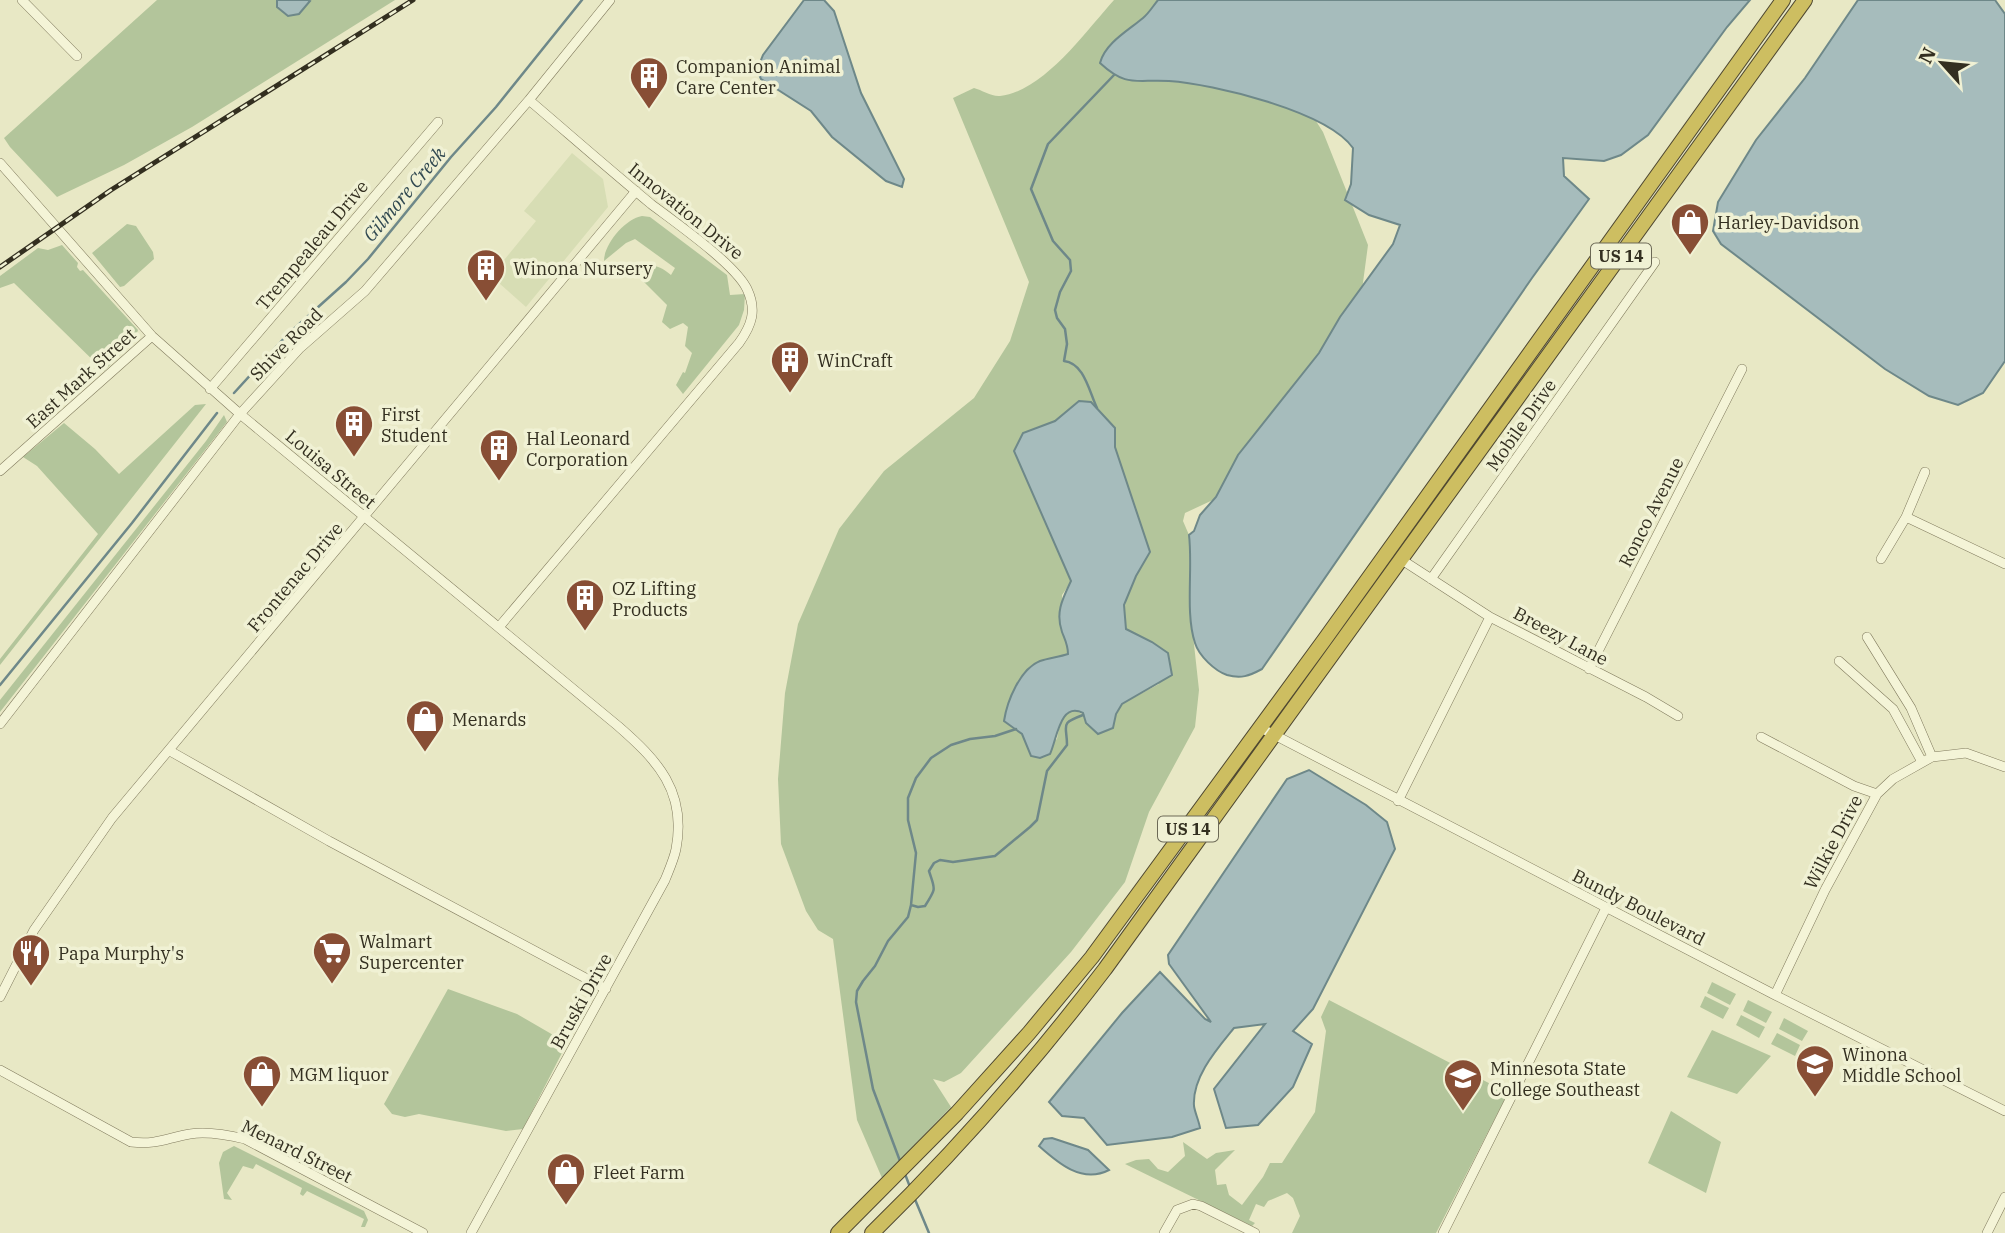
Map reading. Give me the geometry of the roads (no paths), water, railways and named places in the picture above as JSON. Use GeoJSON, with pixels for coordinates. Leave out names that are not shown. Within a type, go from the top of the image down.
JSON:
{"type":"FeatureCollection","features":[{"type":"Feature","properties":{"kind":"highway","name":"US 14"},"geometry":{"type":"LineString","coordinates":[[838,1233],[915,1158],[1014,1050],[1092,957],[1261,728],[1783,0]]}},
{"type":"Feature","properties":{"kind":"highway","name":"US 14"},"geometry":{"type":"LineString","coordinates":[[872,1233],[927,1178],[1012,1084],[1077,1006],[1275,737],[1805,0]]}},
{"type":"Feature","properties":{"kind":"street"},"geometry":{"type":"LineString","coordinates":[[22,0],[77,57]]}},
{"type":"Feature","properties":{"kind":"street","name":"Shive Road"},"geometry":{"type":"LineString","coordinates":[[0,724],[240,414],[300,348],[365,291],[529,100],[610,0]]}},
{"type":"Feature","properties":{"kind":"street","name":"Innovation Drive"},"geometry":{"type":"LineString","coordinates":[[499,627],[735,347],[748,329],[753,316],[752,301],[737,273],[529,100]]}},
{"type":"Feature","properties":{"kind":"street","name":"Trempealeau Drive"},"geometry":{"type":"LineString","coordinates":[[210,389],[438,122]]}},
{"type":"Feature","properties":{"kind":"street","name":"Louisa Street"},"geometry":{"type":"LineString","coordinates":[[0,163],[152,336],[210,389],[648,752],[666,775]]}},
{"type":"Feature","properties":{"kind":"street","name":"Frontenac Drive"},"geometry":{"type":"LineString","coordinates":[[0,997],[34,930],[112,818],[636,191]]}},
{"type":"Feature","properties":{"kind":"street","name":"Mobile Drive"},"geometry":{"type":"LineString","coordinates":[[1431,579],[1656,262]]}},
{"type":"Feature","properties":{"kind":"street","name":"East Mark Street"},"geometry":{"type":"LineString","coordinates":[[0,471],[152,336]]}},
{"type":"Feature","properties":{"kind":"street","name":"Ronco Avenue"},"geometry":{"type":"LineString","coordinates":[[1589,669],[1742,369]]}},
{"type":"Feature","properties":{"kind":"street"},"geometry":{"type":"LineString","coordinates":[[1881,559],[1906,517],[1925,471]]}},
{"type":"Feature","properties":{"kind":"street"},"geometry":{"type":"LineString","coordinates":[[1906,517],[2005,564]]}},
{"type":"Feature","properties":{"kind":"street"},"geometry":{"type":"LineString","coordinates":[[1402,560],[1431,579]]}},
{"type":"Feature","properties":{"kind":"street","name":"Breezy Lane"},"geometry":{"type":"LineString","coordinates":[[1431,579],[1490,617],[1678,716]]}},
{"type":"Feature","properties":{"kind":"street"},"geometry":{"type":"LineString","coordinates":[[1398,801],[1490,617]]}},
{"type":"Feature","properties":{"kind":"street"},"geometry":{"type":"LineString","coordinates":[[1867,637],[1911,708],[1932,757]]}},
{"type":"Feature","properties":{"kind":"street"},"geometry":{"type":"LineString","coordinates":[[1839,661],[1893,709],[1922,762]]}},
{"type":"Feature","properties":{"kind":"street","name":"Bundy Boulevard"},"geometry":{"type":"LineString","coordinates":[[1261,728],[1398,801],[2005,1111]]}},
{"type":"Feature","properties":{"kind":"street"},"geometry":{"type":"LineString","coordinates":[[1761,737],[1854,786],[1877,794]]}},
{"type":"Feature","properties":{"kind":"street"},"geometry":{"type":"LineString","coordinates":[[170,751],[329,841],[606,989]]}},
{"type":"Feature","properties":{"kind":"street","name":"Wilkie Drive"},"geometry":{"type":"LineString","coordinates":[[1775,995],[1825,890],[1877,794],[1893,779],[1932,757],[1966,753],[2005,767]]}},
{"type":"Feature","properties":{"kind":"street","name":"Bruski Drive"},"geometry":{"type":"LineString","coordinates":[[471,1233],[666,880],[676,848],[677,824],[674,800],[666,775]]}},
{"type":"Feature","properties":{"kind":"street"},"geometry":{"type":"LineString","coordinates":[[1443,1233],[1606,908]]}},
{"type":"Feature","properties":{"kind":"street","name":"Menard Street"},"geometry":{"type":"LineString","coordinates":[[0,1070],[131,1142],[151,1144],[193,1133],[226,1134],[245,1139],[424,1233]]}},
{"type":"Feature","properties":{"kind":"street"},"geometry":{"type":"LineString","coordinates":[[1987,1233],[2005,1197]]}},
{"type":"Feature","properties":{"kind":"street"},"geometry":{"type":"LineString","coordinates":[[1164,1233],[1177,1210],[1193,1204],[1255,1233]]}},
{"type":"Feature","properties":{"kind":"waterway","name":"Gilmore Creek"},"geometry":{"type":"LineString","coordinates":[[234,393],[287,335],[368,259],[582,0]]}},
{"type":"Feature","properties":{"kind":"waterway"},"geometry":{"type":"LineString","coordinates":[[1097,408],[1081,372],[1071,363],[1064,361],[1067,344],[1065,329],[1055,310],[1060,292],[1071,271],[1070,260],[1053,241],[1031,189],[1048,144],[1114,75]]}},
{"type":"Feature","properties":{"kind":"waterway","name":"Gilmore Creek"},"geometry":{"type":"LineString","coordinates":[[0,685],[132,523],[217,413]]}},
{"type":"Feature","properties":{"kind":"waterway"},"geometry":{"type":"LineString","coordinates":[[911,905],[925,906],[932,895],[934,885],[929,871],[934,863],[940,860],[953,862],[995,856],[1037,820],[1047,771],[1067,745],[1067,723],[1083,715]]}},
{"type":"Feature","properties":{"kind":"waterway"},"geometry":{"type":"LineString","coordinates":[[900,1161],[873,1089],[856,1002],[857,991],[863,981],[875,966],[888,941],[908,917],[916,853],[908,820],[908,798],[916,778],[931,758],[951,745],[1016,729]]}},
{"type":"Feature","properties":{"kind":"waterway"},"geometry":{"type":"LineString","coordinates":[[905,1174],[910,1187]]}},
{"type":"Feature","properties":{"kind":"waterway"},"geometry":{"type":"LineString","coordinates":[[914,1197],[929,1233]]}},
{"type":"Feature","properties":{"kind":"railway"},"geometry":{"type":"LineString","coordinates":[[0,267],[111,190],[413,0]]}},
{"type":"Feature","properties":{"kind":"place","name":"Companion Animal Care Center"},"geometry":{"type":"Point","coordinates":[649,110]}},
{"type":"Feature","properties":{"kind":"place","name":"Harley-Davidson"},"geometry":{"type":"Point","coordinates":[1690,256]}},
{"type":"Feature","properties":{"kind":"place","name":"Winona Nursery"},"geometry":{"type":"Point","coordinates":[486,302]}},
{"type":"Feature","properties":{"kind":"place","name":"WinCraft"},"geometry":{"type":"Point","coordinates":[790,394]}},
{"type":"Feature","properties":{"kind":"place","name":"First Student"},"geometry":{"type":"Point","coordinates":[354,458]}},
{"type":"Feature","properties":{"kind":"place","name":"Hal Leonard Corporation"},"geometry":{"type":"Point","coordinates":[499,482]}},
{"type":"Feature","properties":{"kind":"place","name":"OZ Lifting Products"},"geometry":{"type":"Point","coordinates":[585,632]}},
{"type":"Feature","properties":{"kind":"place","name":"Menards"},"geometry":{"type":"Point","coordinates":[425,753]}},
{"type":"Feature","properties":{"kind":"place","name":"Walmart Supercenter"},"geometry":{"type":"Point","coordinates":[332,985]}},
{"type":"Feature","properties":{"kind":"place","name":"Papa Murphy's"},"geometry":{"type":"Point","coordinates":[31,987]}},
{"type":"Feature","properties":{"kind":"place","name":"Winona Middle School"},"geometry":{"type":"Point","coordinates":[1815,1098]}},
{"type":"Feature","properties":{"kind":"place","name":"MGM liquor"},"geometry":{"type":"Point","coordinates":[262,1108]}},
{"type":"Feature","properties":{"kind":"place","name":"Minnesota State College Southeast"},"geometry":{"type":"Point","coordinates":[1463,1112]}},
{"type":"Feature","properties":{"kind":"place","name":"Fleet Farm"},"geometry":{"type":"Point","coordinates":[566,1206]}}]}
